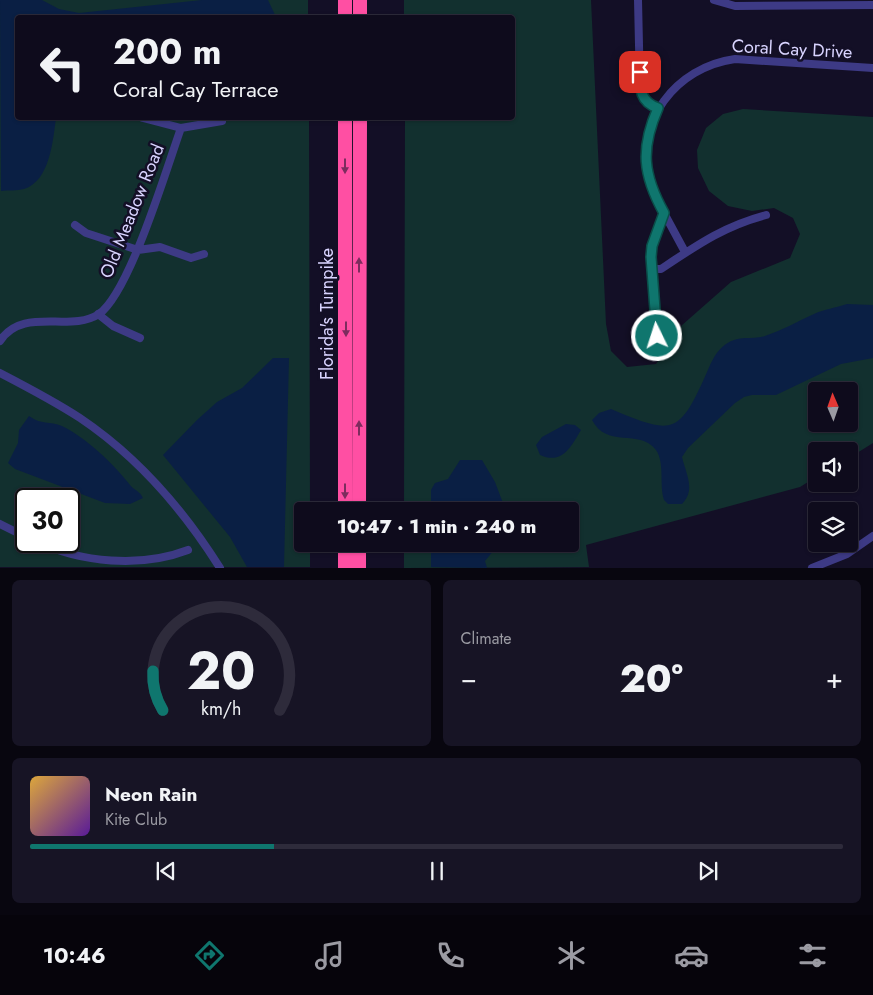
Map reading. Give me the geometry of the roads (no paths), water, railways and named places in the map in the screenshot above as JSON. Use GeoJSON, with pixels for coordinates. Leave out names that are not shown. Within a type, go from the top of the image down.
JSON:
{"type":"FeatureCollection","features":[{"type":"Feature","properties":{"kind":"highway"},"geometry":{"type":"LineString","coordinates":[[345,0],[345,15]]}},
{"type":"Feature","properties":{"kind":"highway"},"geometry":{"type":"LineString","coordinates":[[360,0],[360,15]]}},
{"type":"Feature","properties":{"kind":"highway","name":"Florida's Turnpike"},"geometry":{"type":"LineString","coordinates":[[345,120],[345,502]]}},
{"type":"Feature","properties":{"kind":"highway","name":"Florida's Turnpike"},"geometry":{"type":"LineString","coordinates":[[359,502],[360,120]]}},
{"type":"Feature","properties":{"kind":"highway"},"geometry":{"type":"LineString","coordinates":[[345,552],[345,568]]}},
{"type":"Feature","properties":{"kind":"highway"},"geometry":{"type":"LineString","coordinates":[[358,568],[359,552]]}},
{"type":"Feature","properties":{"kind":"street"},"geometry":{"type":"LineString","coordinates":[[638,0],[640,90],[647,103],[658,108]]}},
{"type":"Feature","properties":{"kind":"street"},"geometry":{"type":"LineString","coordinates":[[714,0],[735,6],[873,5]]}},
{"type":"Feature","properties":{"kind":"street","name":"Coral Cay Drive"},"geometry":{"type":"LineString","coordinates":[[685,252],[649,184],[646,161],[651,128],[658,108],[669,92],[684,79],[724,60],[742,58],[873,68]]}},
{"type":"Feature","properties":{"kind":"street"},"geometry":{"type":"LineString","coordinates":[[151,120],[181,128],[222,121]]}},
{"type":"Feature","properties":{"kind":"street","name":"Old Meadow Road"},"geometry":{"type":"LineString","coordinates":[[98,314],[113,299],[138,250],[181,128]]}},
{"type":"Feature","properties":{"kind":"street"},"geometry":{"type":"LineString","coordinates":[[657,336],[651,251],[664,213]]}},
{"type":"Feature","properties":{"kind":"street"},"geometry":{"type":"LineString","coordinates":[[652,269],[661,269],[685,252],[732,226],[766,215]]}},
{"type":"Feature","properties":{"kind":"street"},"geometry":{"type":"LineString","coordinates":[[75,225],[86,233],[138,250],[160,247],[191,258],[204,254]]}},
{"type":"Feature","properties":{"kind":"street"},"geometry":{"type":"LineString","coordinates":[[0,341],[11,330],[21,324],[82,320],[98,314],[113,326],[140,338]]}},
{"type":"Feature","properties":{"kind":"street"},"geometry":{"type":"LineString","coordinates":[[0,372],[78,417],[132,459],[186,518],[220,568]]}},
{"type":"Feature","properties":{"kind":"street"},"geometry":{"type":"LineString","coordinates":[[0,524],[15,532]]}},
{"type":"Feature","properties":{"kind":"street"},"geometry":{"type":"LineString","coordinates":[[812,568],[839,558],[873,536]]}},
{"type":"Feature","properties":{"kind":"street"},"geometry":{"type":"LineString","coordinates":[[63,553],[102,562],[152,562],[165,560],[188,550]]}},
{"type":"Feature","properties":{"kind":"water"},"geometry":{"type":"Polygon","coordinates":[[[0,0],[42,0],[59,9],[79,13],[202,0],[268,0],[275,15],[15,15],[15,120],[56,120],[49,159],[40,178],[33,185],[24,189],[1,191],[0,0]]]}},
{"type":"Feature","properties":{"kind":"water"},"geometry":{"type":"Polygon","coordinates":[[[847,304],[873,305],[873,358],[841,364],[776,395],[752,395],[744,397],[735,403],[688,448],[682,457],[689,487],[686,499],[682,504],[668,504],[664,500],[660,461],[656,450],[641,440],[606,434],[598,429],[592,420],[599,413],[611,409],[648,423],[661,426],[672,424],[681,419],[689,408],[714,357],[726,344],[731,341],[765,336],[818,312],[847,304]]]}},
{"type":"Feature","properties":{"kind":"water"},"geometry":{"type":"Polygon","coordinates":[[[273,358],[289,358],[284,567],[247,567],[230,537],[163,455],[217,402],[242,388],[273,358]]]}},
{"type":"Feature","properties":{"kind":"water"},"geometry":{"type":"Polygon","coordinates":[[[29,416],[38,421],[62,426],[80,437],[108,460],[143,498],[130,504],[105,503],[80,494],[80,488],[65,488],[15,469],[8,463],[18,443],[19,430],[29,416]]]}},
{"type":"Feature","properties":{"kind":"water"},"geometry":{"type":"Polygon","coordinates":[[[566,424],[575,425],[581,430],[565,453],[554,458],[540,455],[536,445],[542,437],[566,424]]]}},
{"type":"Feature","properties":{"kind":"water"},"geometry":{"type":"Polygon","coordinates":[[[460,460],[482,460],[495,482],[503,502],[431,502],[431,490],[435,483],[448,479],[460,460]]]}},
{"type":"Feature","properties":{"kind":"water"},"geometry":{"type":"Polygon","coordinates":[[[431,552],[492,552],[485,561],[487,568],[431,567],[431,552]]]}}]}
